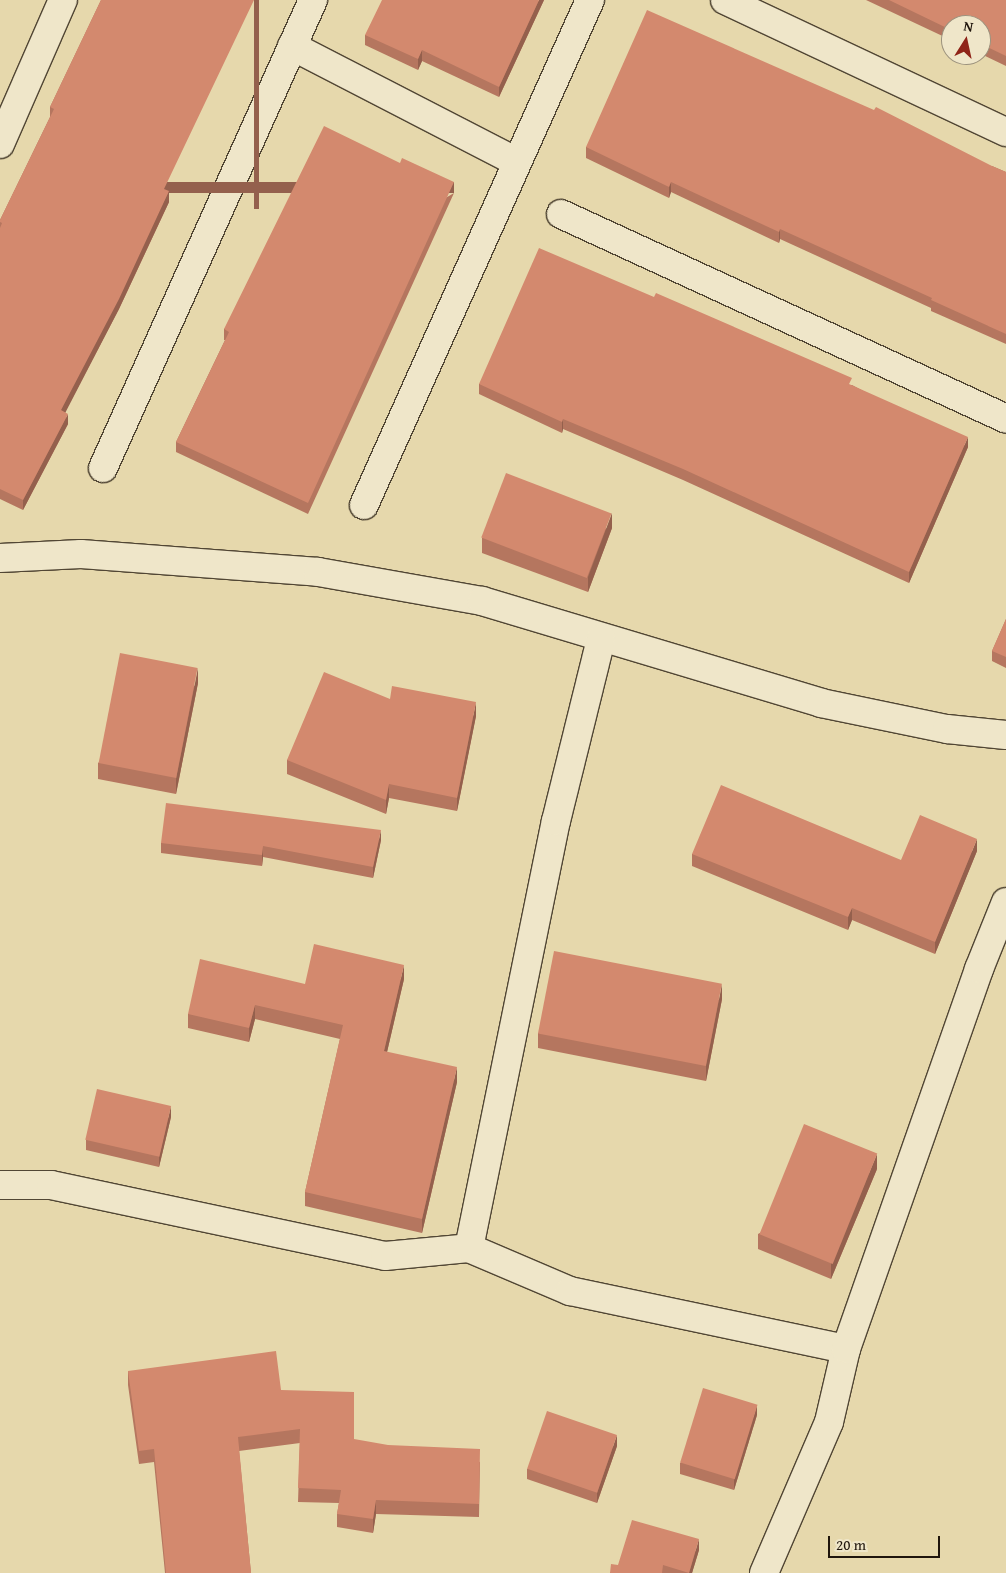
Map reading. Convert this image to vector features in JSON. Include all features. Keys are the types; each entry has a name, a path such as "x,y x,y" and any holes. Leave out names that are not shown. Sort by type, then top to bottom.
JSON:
{"street":[{"path":"0,144 63,0"},
{"path":"103,468 313,0"},
{"path":"364,505 515,161 590,0"},
{"path":"725,0 1006,132"},
{"path":"292,46 515,161"},
{"path":"561,214 1006,419"},
{"path":"0,558 81,554 318,572 482,600 601,639 821,703 947,729 1006,735"},
{"path":"470,1248 556,821 601,639"},
{"path":"764,1573 829,1422 846,1349 979,968 1006,902"},
{"path":"0,1185 51,1185 385,1256 421,1255 470,1248 570,1291 846,1349"}],"building":[{"path":"101,0 254,0 164,189 169,191 119,299 61,410 68,414 23,500 0,489 0,228 2,223 0,220 54,109 50,107"},
{"path":"382,0 539,0 499,87 422,50 418,59 365,35"},
{"path":"889,0 1006,0 1006,56 991,49 991,15 941,15 941,25"},
{"path":"647,10 874,110 876,107 1006,172 1006,334 780,229 779,232 671,182 669,187 586,147"},
{"path":"324,126 400,163 402,158 454,182 308,503 176,442 229,332 224,329"},
{"path":"539,248 654,297 656,293 852,378 849,384 968,437 909,572 683,469 563,419 562,422 479,384"},
{"path":"506,473 611,513 587,578 481,537"},
{"path":"1006,619 1006,657 992,651"},
{"path":"120,653 198,668 176,778 99,763"},
{"path":"324,672 390,699 392,686 476,702 457,798 389,784 386,800 287,760"},
{"path":"721,785 901,860 920,815 977,839 935,942 852,908 848,917 692,854"},
{"path":"166,803 381,830 373,867 263,846 262,855 161,843"},
{"path":"314,944 404,965 384,1051 457,1067 422,1219 305,1192 343,1025 255,1005 249,1028 188,1014 200,959 305,984"},
{"path":"554,951 722,984 706,1066 538,1033"},
{"path":"97,1089 171,1106 159,1157 85,1140"},
{"path":"804,1124 877,1154 833,1264 759,1234"},
{"path":"276,1351 281,1390 354,1392 354,1439 388,1445 480,1449 479,1504 376,1500 373,1519 337,1514 341,1490 298,1488 300,1429 238,1437 251,1573 166,1573 154,1449 139,1451 128,1371"},
{"path":"703,1388 758,1405 735,1479 680,1463"},
{"path":"547,1411 617,1435 597,1493 527,1469"},
{"path":"632,1520 699,1539 689,1573 663,1565 662,1573 610,1573 611,1564 618,1565"}]}
